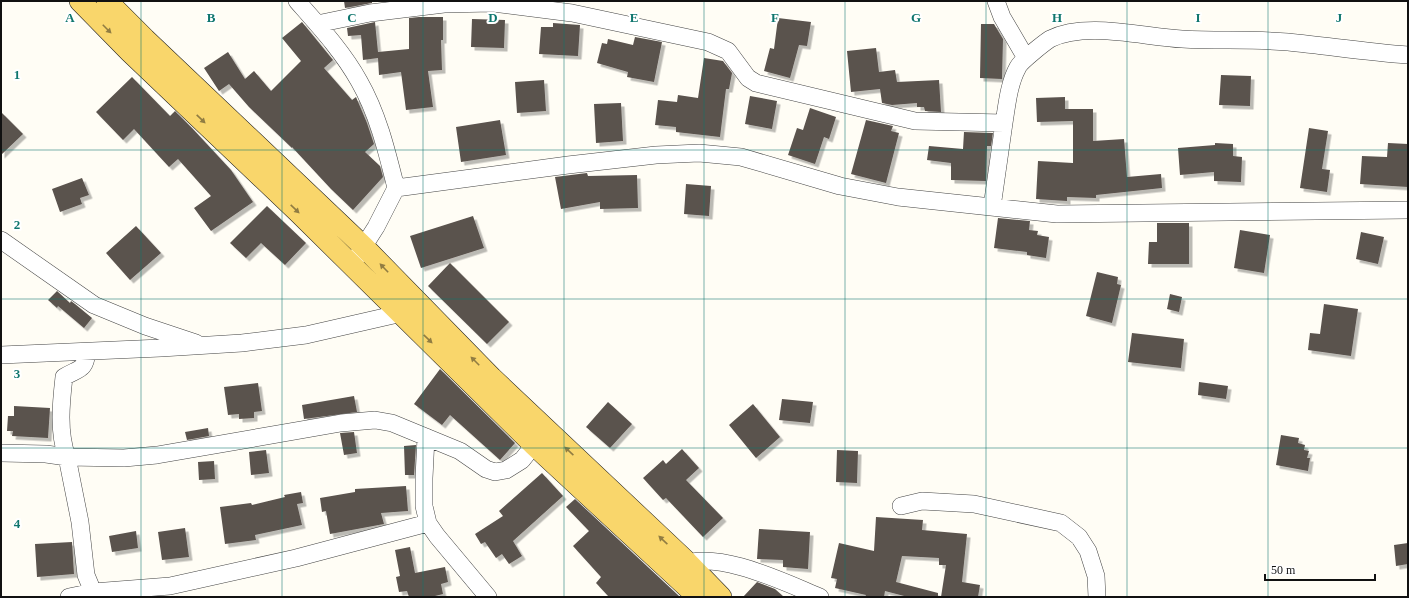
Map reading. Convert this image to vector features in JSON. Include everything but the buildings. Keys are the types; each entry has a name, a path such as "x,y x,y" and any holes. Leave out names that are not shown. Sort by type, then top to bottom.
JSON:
{"main road":[{"path":"80,1 138,45 250,152 364,247 492,378 542,439"},
{"path":"107,1 138,45"},
{"path":"250,152 298,212 351,266 402,314 542,439 678,566 721,597"},
{"path":"678,566 698,597"}],"street":[{"path":"297,1 331,40 359,81 376,115 396,188 376,227 351,266"},
{"path":"996,1 1002,16 1026,58"},
{"path":"317,24 370,13 444,4 493,3 572,13 708,42 728,51 748,78 756,83 915,121 1004,122"},
{"path":"992,207 1010,89 1018,66 1050,40 1070,33 1094,30 1181,39 1288,42 1378,53 1408,55"},
{"path":"396,188 568,165 656,155 698,153 741,157 840,186 891,196 1058,214 1408,210"},
{"path":"1,240 94,305 145,326 204,346"},
{"path":"1,355 87,352 242,343 306,335 423,308"},
{"path":"87,352 86,363 80,369 64,377 62,395 62,435 80,522 86,574 93,592"},
{"path":"1,453 46,454 67,457 124,458 157,455 341,423 375,420 392,423 460,451 486,469 495,472 506,470 522,460 542,439"},
{"path":"426,437 424,506 428,523 488,597"},
{"path":"901,506 922,501 974,504 1061,523 1079,537 1088,552 1096,576 1097,597"},
{"path":"69,597 93,592 170,586 296,558 428,523"},
{"path":"678,566 712,561 750,569 820,597"}]}
